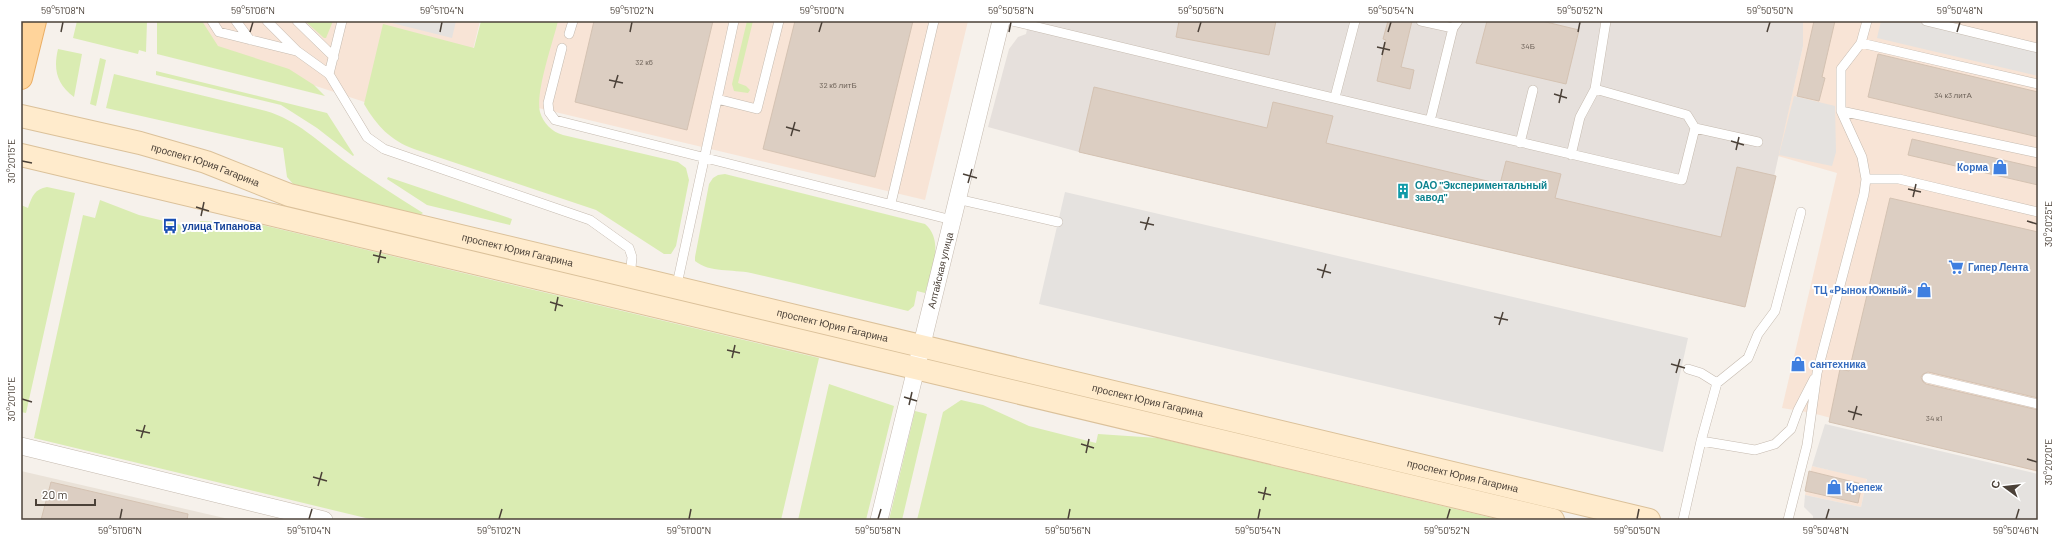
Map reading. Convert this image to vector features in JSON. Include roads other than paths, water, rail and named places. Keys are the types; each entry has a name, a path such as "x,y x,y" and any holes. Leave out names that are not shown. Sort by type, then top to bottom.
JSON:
{"main road":[{"path":"21,78 35,21"},
{"name":"проспект Юрия Гагарина","path":"21,116 140,144 206,162 289,195 627,288"},
{"name":"проспект Юрия Гагарина","path":"21,155 674,299 920,346 1648,520"},
{"name":"проспект Юрия Гагарина","path":"674,299 915,369 1553,520"}],"street":[{"name":"Алтайская улица","path":"879,520 920,346 1001,21"},
{"path":"21,446 324,520"}],"lane":[{"path":"212,21 219,32 297,51"},
{"path":"236,21 250,40"},
{"path":"267,21 297,51 329,74 367,137 384,149 590,220 629,248 632,257 627,288"},
{"path":"297,21 334,57"},
{"path":"329,74 342,21"},
{"path":"569,34 572,21"},
{"path":"674,299 734,21"},
{"path":"717,99 757,109 779,21"},
{"path":"891,203 934,21"},
{"path":"1012,21 1334,97 1520,143 1682,180 1695,128 1687,115 1595,89"},
{"path":"1334,97 1355,21"},
{"path":"1421,21 1456,25 1430,121"},
{"path":"1571,155 1580,117 1595,89 1606,21"},
{"path":"1788,520 1807,445 1817,373 1864,194 1866,179 1859,150 1841,111 1841,69 1862,43 1867,21"},
{"path":"1926,21 2038,48"},
{"path":"1862,43 2038,84"},
{"path":"562,48 548,103 549,112 555,120 891,203 952,220"},
{"path":"1520,143 1533,90"},
{"path":"1841,111 2038,153"},
{"path":"1695,128 1758,142"},
{"path":"1866,179 1899,179 2038,212"},
{"path":"957,199 1058,222"},
{"path":"1683,520 1701,442 1717,383 1748,358 1758,334 1774,311 1801,212"},
{"path":"1688,369 1700,373 1717,383"},
{"path":"1701,442 1755,450 1775,444 1791,429 1798,410 1817,373"},
{"path":"1927,378 2038,404"}],"place":[{"name":"Корма","path":"2000,167"},
{"name":"ОАО \"Экспериментальный завод\"","path":"1403,191"},
{"name":"улица Типанова","path":"170,226"},
{"name":"Гипер Лента","path":"1956,267"},
{"name":"ТЦ «Рынок Южный»","path":"1924,290"},
{"name":"сантехника","path":"1798,364"},
{"name":"Крепеж","path":"1834,487"}]}
